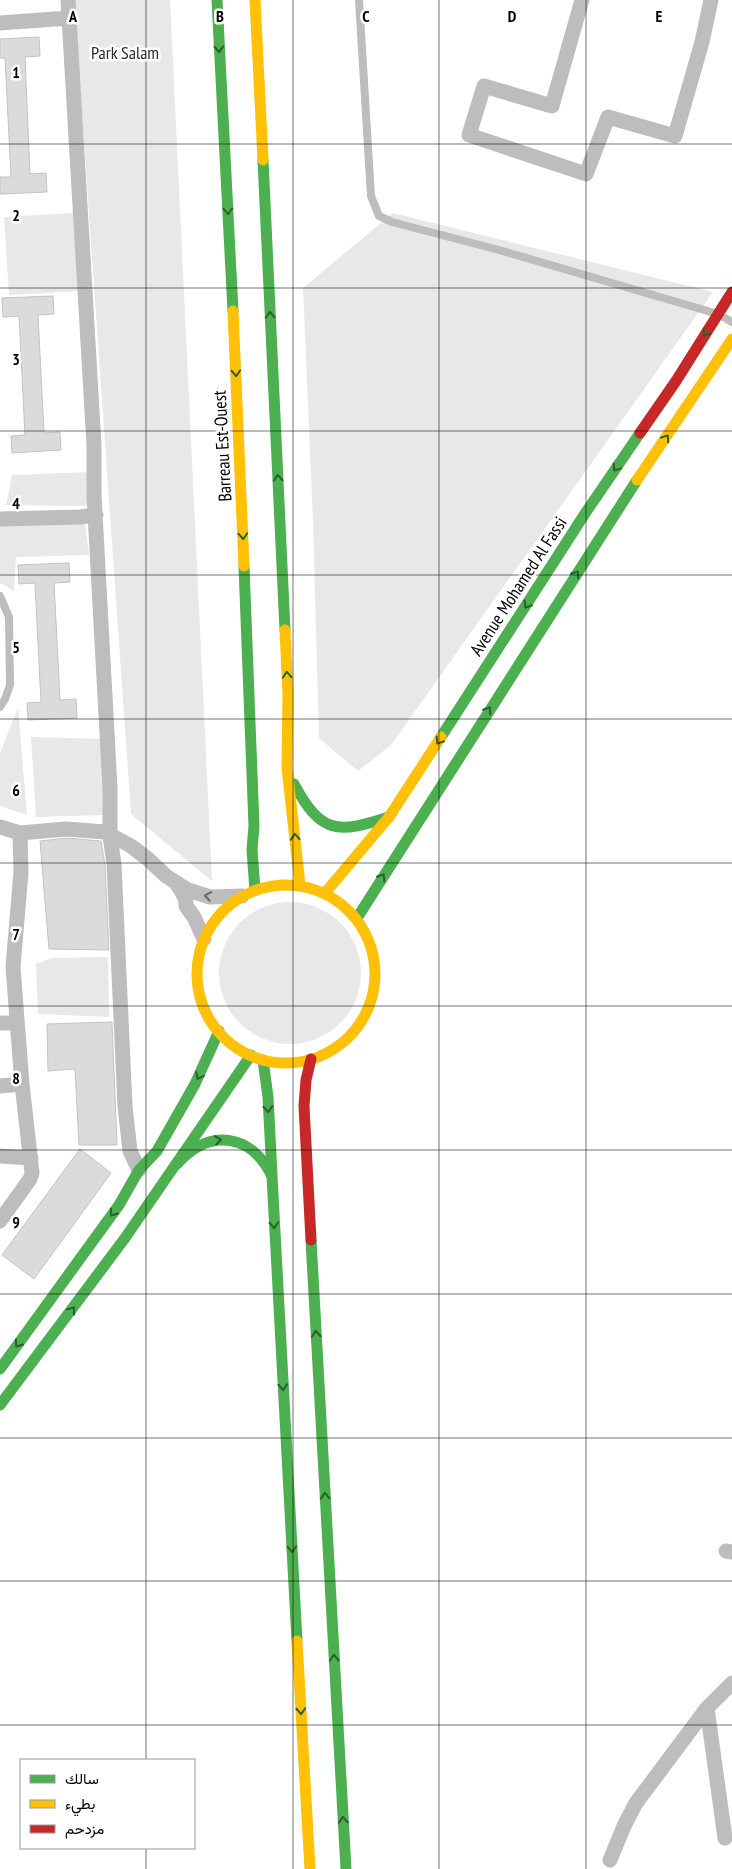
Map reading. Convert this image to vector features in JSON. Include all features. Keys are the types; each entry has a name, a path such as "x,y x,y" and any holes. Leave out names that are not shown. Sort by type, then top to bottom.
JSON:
{"main road":[{"name":"Barreau Est-Ouest","path":"217,0 245,568 254,826 248,893"},
{"path":"255,0 287,668 287,768 300,886"},
{"name":"Avenue Mohamed Al Fassi","path":"325,893 389,817 586,512 676,380 732,292"},
{"path":"357,918 616,512 732,339"},
{"path":"287,768 308,809 326,825 340,829 351,829 389,817"},
{"path":"269,886 300,886 325,893 343,905 357,918 368,941 374,963 375,979 368,1009 350,1035 339,1045 325,1054 311,1059 295,1062 263,1060 239,1049 218,1031 210,1020 200,994 198,966 204,939 220,915 248,893 269,886"},
{"path":"0,1369 119,1205 139,1170 157,1151 182,1110 206,1061 218,1031"},
{"path":"0,1405 104,1267 251,1055"},
{"path":"311,1059 306,1080 304,1106 346,1869"},
{"path":"263,1060 268,1097 310,1869"},
{"path":"177,1164 200,1145 217,1140 233,1139 241,1141 256,1152 272,1176"}],"street":[{"path":"68,0 94,446 94,495 110,788 110,836 114,864 125,1106 130,1151 139,1170"},
{"path":"582,0 552,106 484,86 469,135 586,174 608,117 675,136 702,42 711,0"},
{"path":"0,23 69,18"},
{"path":"0,519 96,515"},
{"path":"0,827 20,833 66,829 105,832 131,846 176,883 188,890 210,897 248,893"},
{"path":"0,1221 30,1179 32,1173 17,1023 7,968 20,872 20,833"},
{"path":"176,883 184,894 186,906 194,917 204,939"},
{"path":"0,1023 17,1023"},
{"path":"0,1086 22,1084"},
{"path":"0,1156 31,1158"},
{"path":"610,1860 636,1803 707,1708 732,1683"},
{"path":"707,1708 725,1838"}],"lane":[{"path":"359,0 370,196 379,216 392,222 499,250 718,314 732,322"},
{"path":"0,596 9,617 10,628 10,685 5,700 0,707"}],"green space":[{"name":"Park Salam","path":"74,0 170,0 212,881 131,814"},
{"path":"75,213 80,291 9,295 4,217"},
{"path":"393,213 713,292 391,745 358,771 319,738 313,522 303,288"},
{"path":"92,472 95,506 6,505 12,475"},
{"path":"85,523 89,555 16,557 14,591 0,583 0,526"},
{"path":"18,708 27,815 0,806 0,753"},
{"path":"31,737 104,739 104,815 36,817"},
{"path":"290,902 304,903 317,907 341,922 356,946 360,959 360,987 356,1000 341,1024 317,1039 304,1043 290,1044 276,1043 263,1039 239,1024 224,1000 220,987 219,973 220,959 224,946 239,922 263,907 276,903"},
{"path":"108,957 109,1017 38,1014 36,964 53,958"}],"building":[{"path":"39,37 40,56 25,57 30,174 46,173 47,192 0,194 0,177 11,177 5,58 0,58 0,39"},
{"path":"53,296 54,314 38,315 44,433 60,432 61,450 12,453 11,436 25,435 19,316 3,317 2,298"},
{"path":"69,563 70,582 54,583 60,700 76,699 77,718 28,720 27,703 41,702 35,583 19,584 18,565"},
{"path":"66,838 101,841 105,865 109,950 49,949 40,841"},
{"path":"112,1022 117,1145 79,1145 75,1069 48,1071 47,1024"},
{"path":"80,1149 111,1173 34,1279 2,1255"}],"traffic: fast":[{"path":"217,0 233,311"},
{"path":"263,160 285,630"},
{"path":"441,737 586,512 640,433"},
{"path":"357,918 637,480"},
{"path":"244,566 254,826 252,850 255,890"},
{"path":"294,784 313,813 322,821 332,826 356,826 389,817"},
{"path":"0,1369 119,1205 139,1170 157,1151 195,1084 219,1031"},
{"path":"0,1405 125,1238 251,1055"},
{"path":"263,1060 268,1097 272,1174"},
{"path":"177,1164 189,1152 202,1145 229,1140 253,1151 272,1176 297,1641"},
{"path":"311,1240 346,1869"}],"traffic: slow":[{"path":"255,0 263,160"},
{"path":"233,311 244,566"},
{"path":"637,480 732,339"},
{"path":"285,630 288,695 287,768 300,885"},
{"path":"325,893 389,817 441,737"},
{"path":"286,885 320,892 335,900 349,911 360,925 368,940 375,974 368,1008 360,1023 349,1037 335,1048 320,1056 286,1063 252,1056 237,1048 223,1037 212,1023 204,1008 197,974 204,940 212,925 223,911 237,900 252,892 286,885"},
{"path":"297,1641 310,1869"}],"traffic: jam":[{"path":"640,433 676,381 732,292"},
{"path":"311,1059 306,1080 304,1106 311,1240"}]}
